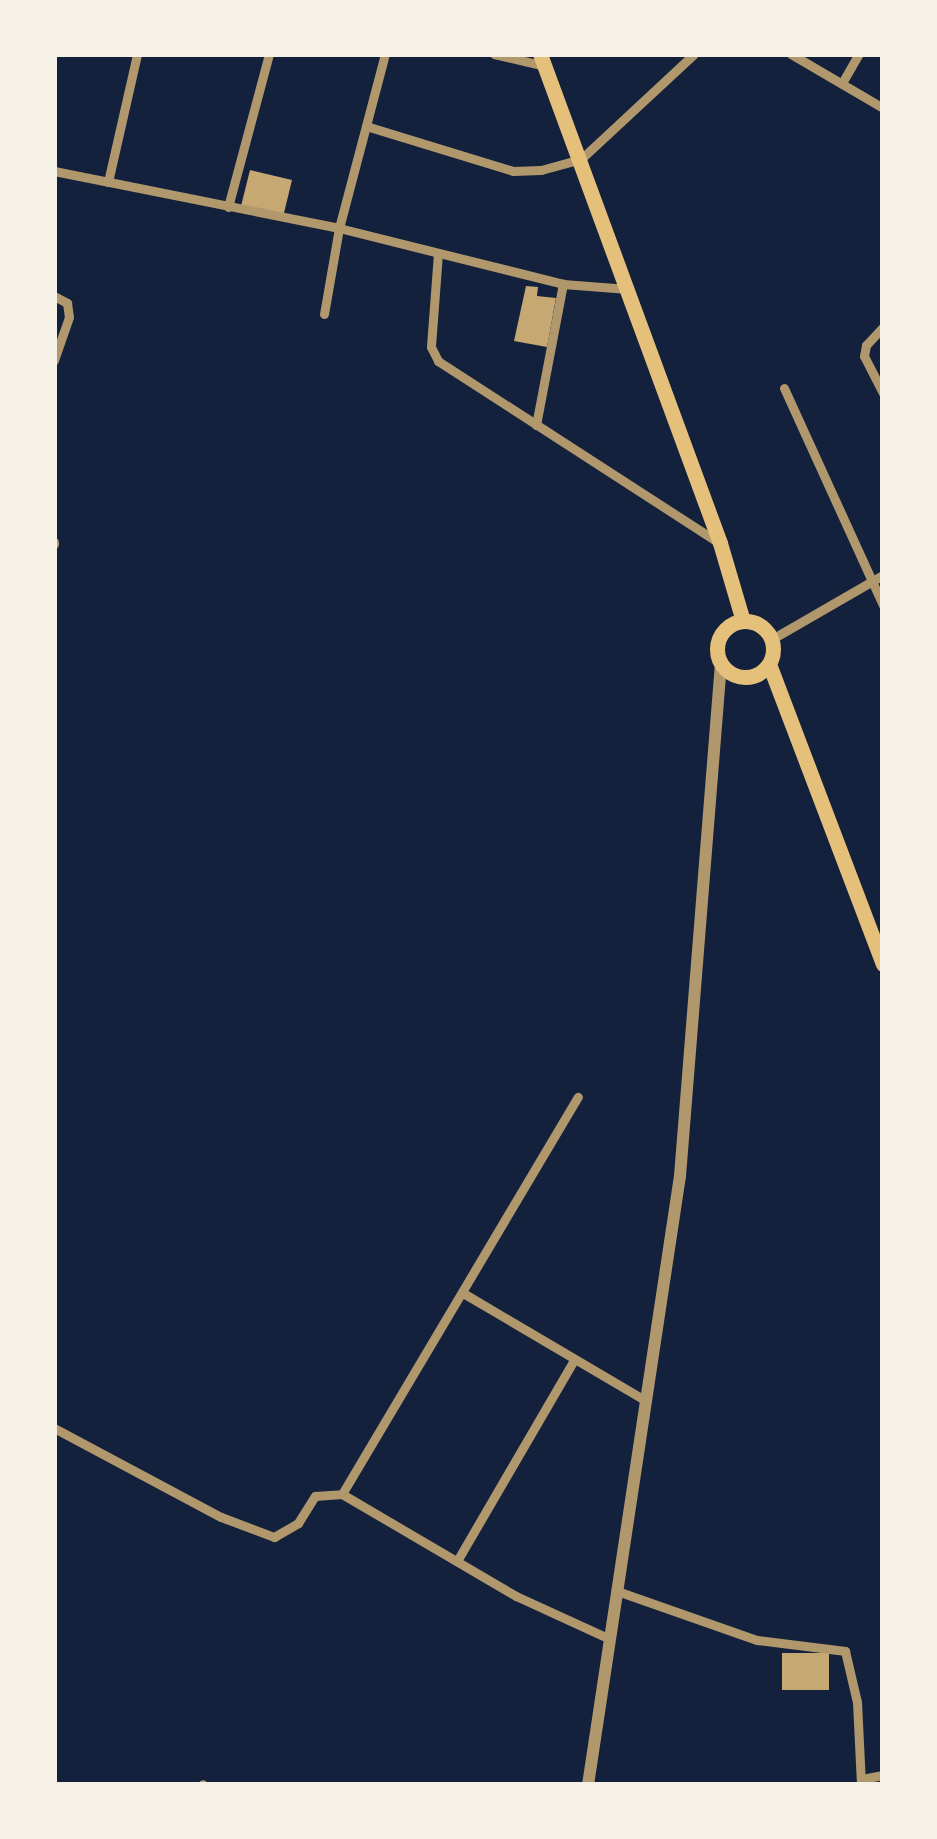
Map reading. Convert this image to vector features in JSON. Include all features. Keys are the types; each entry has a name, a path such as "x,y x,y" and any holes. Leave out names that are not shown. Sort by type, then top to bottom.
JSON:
{"main road":[{"path":"543,60 743,621"},
{"path":"769,664 745,677 722,663 721,636 743,621 760,625 772,639 769,664 883,964"}],"street":[{"path":"108,182 137,54"},
{"path":"228,207 269,54"},
{"path":"324,314 339,228 386,54"},
{"path":"494,54 543,60"},
{"path":"365,126 513,172 581,159 694,54"},
{"path":"791,54 883,108"},
{"path":"842,83 859,54"},
{"path":"54,171 339,228 563,284 628,289"},
{"path":"438,253 433,354 719,543"},
{"path":"536,425 563,284"},
{"path":"54,296 69,309 54,360"},
{"path":"883,327 869,339 864,356 883,393"},
{"path":"784,388 879,577 883,605"},
{"path":"772,639 879,577"},
{"path":"587,1785 680,1176 722,663"},
{"path":"342,1494 578,1097"},
{"path":"463,1293 646,1402"},
{"path":"457,1562 573,1362"},
{"path":"54,1428 221,1517 274,1537 298,1523 316,1496 342,1494 457,1562 610,1639"},
{"path":"617,1591 758,1640 845,1651 857,1702 861,1782 883,1775"}],"building":[{"path":"250,170 292,180 283,217 241,206"},
{"path":"526,286 538,287 537,296 556,298 547,347 514,341"},
{"path":"782,1653 829,1653 829,1690 782,1690"}]}
